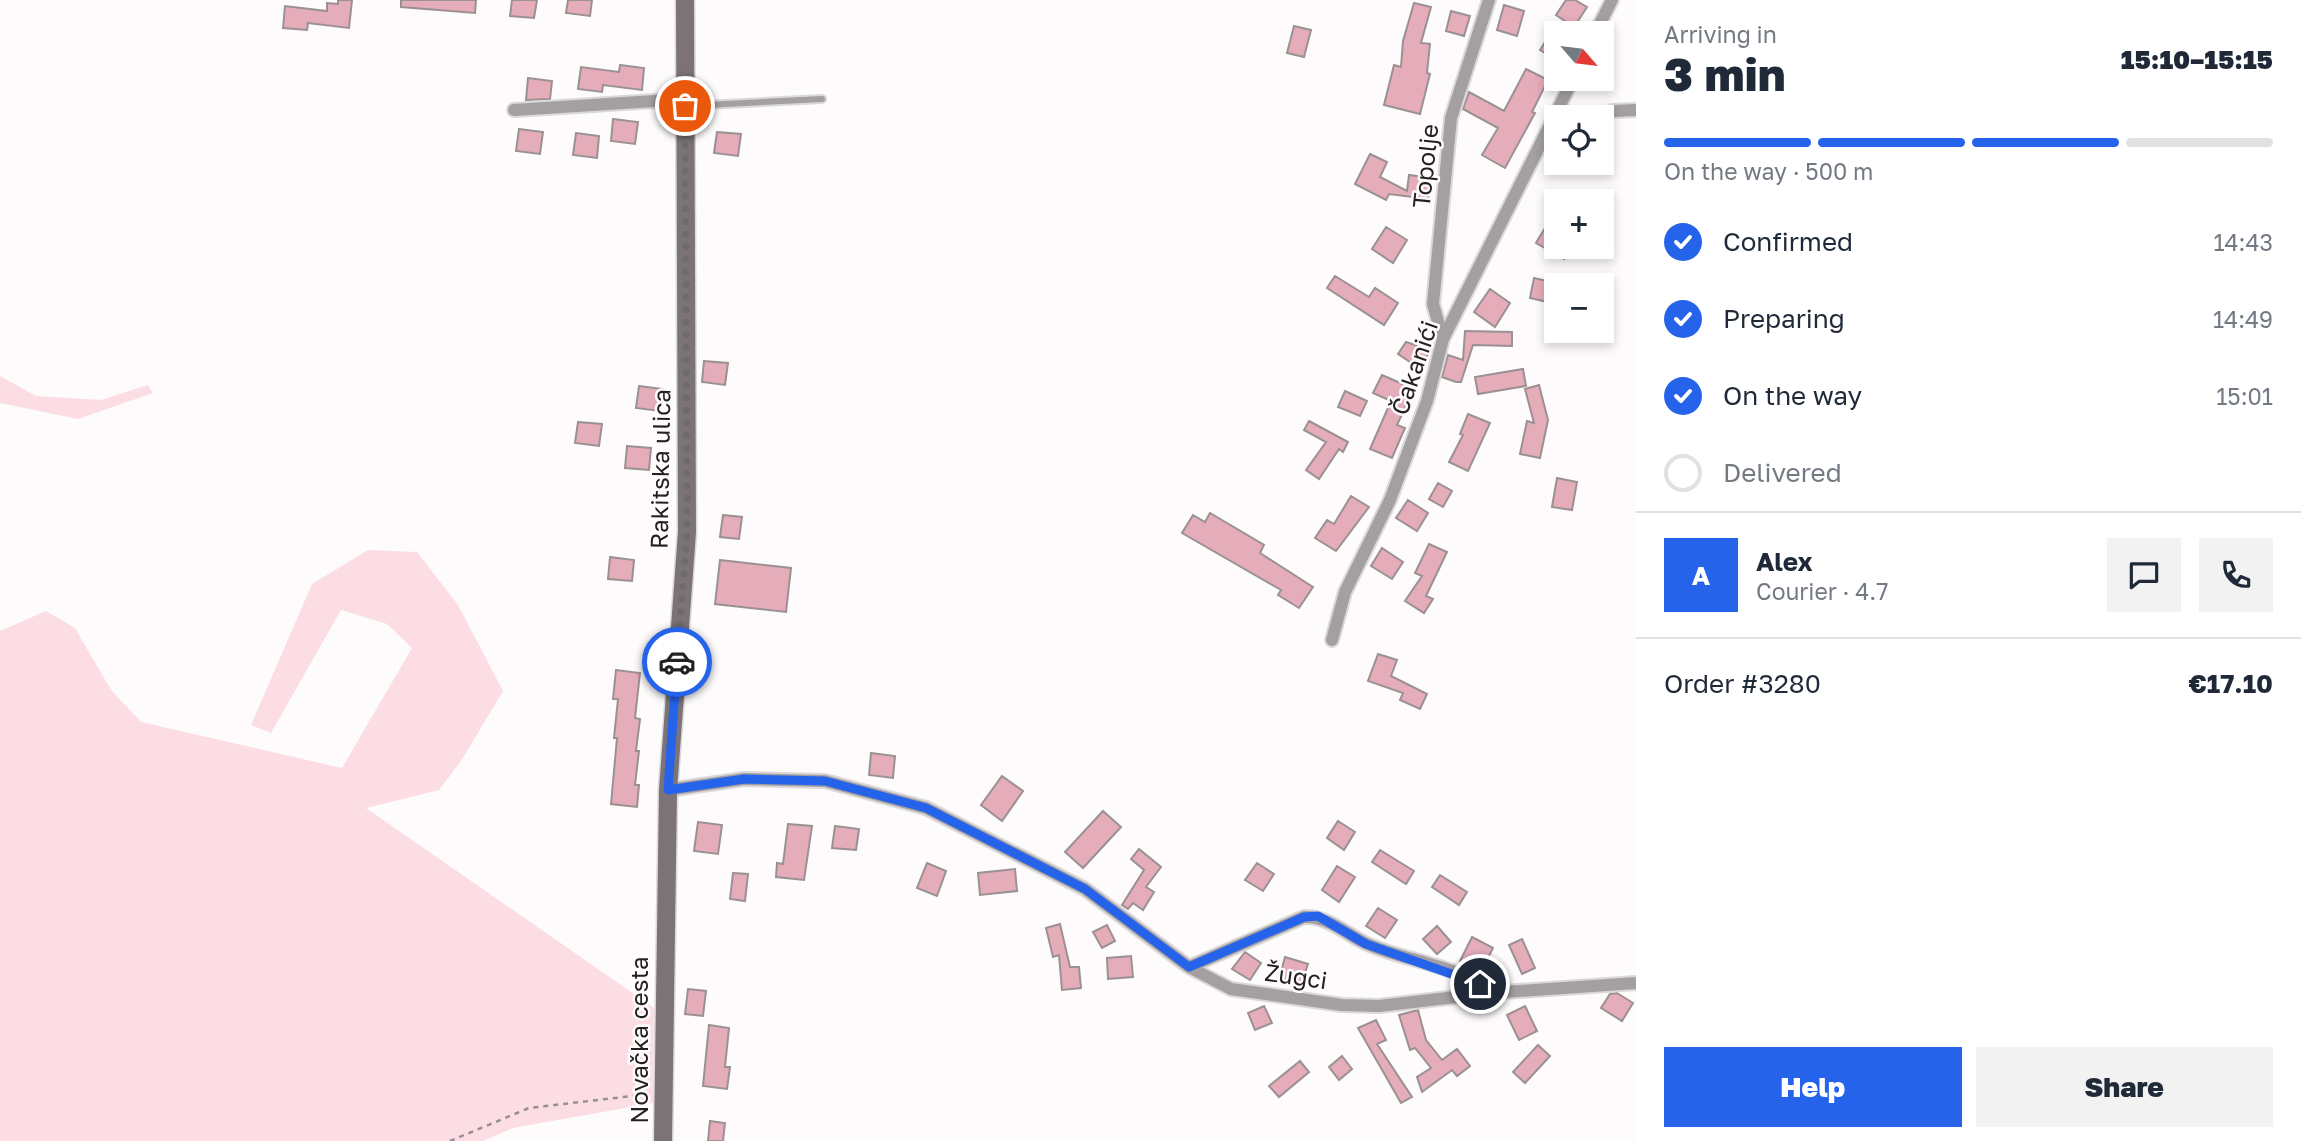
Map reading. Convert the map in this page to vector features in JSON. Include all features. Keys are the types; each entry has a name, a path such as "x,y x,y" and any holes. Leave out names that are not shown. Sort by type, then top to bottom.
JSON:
{"street":[{"name":"Rakitska ulica","path":"665,939 668,790 687,532 685,0"},
{"name":"Topolje","path":"1443,340 1433,304 1451,118 1489,0"},
{"path":"1601,21 1612,0"},
{"name":"Čakanići","path":"1332,639 1345,592 1390,499 1427,401 1443,340 1567,91"},
{"path":"514,110 685,103"},
{"path":"1614,111 1636,110"},
{"path":"1538,148 1544,147"},
{"name":"Žugci","path":"668,790 744,779 825,781 926,808 1085,889 1189,967 1231,989 1342,1005 1379,1006 1490,993 1636,983"},
{"path":"1189,967 1304,917 1318,916 1366,944 1470,979 1490,993"},
{"name":"Novačka cesta","path":"663,1141 665,939"}],"lane":[{"path":"685,103 822,99"}],"path":[{"path":"450,1141 529,1108 664,1093"}],"shaded area":[{"path":"0,376 36,396 101,400 148,385 153,393 78,419 0,403"},
{"path":"368,550 417,552 458,605 503,691 461,761 439,790 366,808 654,1008 653,1103 513,1128 483,1141 0,1141 0,631 46,611 75,628 111,690 141,722 342,768 412,648 387,624 341,610 271,733 251,725 312,584"}],"building":[{"path":"338,0 352,0 349,28 308,23 307,30 283,28 285,6 327,11 327,3 338,4"},
{"path":"401,0 476,0 475,13 401,7"},
{"path":"512,0 537,0 534,18 510,16"},
{"path":"568,0 592,0 590,16 566,13"},
{"path":"1566,0 1575,0 1587,7 1578,21 1565,21 1556,15"},
{"path":"1414,3 1431,7 1421,43 1430,44 1427,73 1430,74 1420,114 1384,105 1394,65 1401,67 1403,41"},
{"path":"1504,5 1524,11 1517,36 1497,30"},
{"path":"1451,11 1470,16 1464,36 1446,31"},
{"path":"1294,26 1311,30 1304,57 1287,53"},
{"path":"620,65 644,68 642,90 603,85 602,92 578,89 581,67 619,72"},
{"path":"1526,69 1544,78 1544,88 1532,112 1535,113 1505,168 1482,155 1498,128 1463,109 1469,92 1504,111"},
{"path":"528,78 552,81 550,99 526,100"},
{"path":"613,119 638,122 635,144 611,141"},
{"path":"519,129 543,132 540,154 516,151"},
{"path":"717,132 741,134 738,156 714,153"},
{"path":"576,133 599,136 597,158 573,155"},
{"path":"1370,154 1387,162 1380,177 1407,191 1409,175 1431,178 1428,199 1389,194 1386,200 1355,184"},
{"path":"1386,227 1407,240 1393,263 1372,249"},
{"path":"1544,230 1544,248 1536,243"},
{"path":"1335,276 1369,297 1375,288 1398,303 1384,325 1327,288"},
{"path":"1534,278 1544,280 1544,301 1530,298"},
{"path":"1490,289 1510,303 1495,327 1474,312"},
{"path":"1465,331 1512,332 1512,346 1473,345 1461,382 1456,382 1442,377 1448,355 1463,360"},
{"path":"1406,342 1431,350 1419,368 1398,354"},
{"path":"704,361 728,363 725,385 702,382"},
{"path":"1523,369 1526,386 1478,394 1475,377"},
{"path":"1382,375 1414,389 1397,425 1405,428 1392,458 1370,449 1391,401 1373,393"},
{"path":"1539,385 1548,420 1540,458 1520,454 1527,421 1534,423 1525,389"},
{"path":"639,386 663,389 660,411 636,408"},
{"path":"1345,391 1367,401 1360,416 1338,407"},
{"path":"1468,414 1490,423 1468,471 1449,462 1463,435 1460,434"},
{"path":"1309,421 1348,442 1343,452 1339,449 1319,479 1306,470 1326,442 1304,430"},
{"path":"578,422 602,424 599,446 575,443"},
{"path":"627,446 651,448 649,470 625,468"},
{"path":"1557,478 1577,482 1572,510 1552,507"},
{"path":"1438,483 1452,491 1443,507 1429,499"},
{"path":"1351,496 1369,507 1336,551 1315,538 1327,520 1334,524"},
{"path":"1408,500 1428,513 1417,531 1396,518"},
{"path":"1210,513 1264,545 1260,553 1313,587 1299,608 1278,595 1281,590 1182,533 1193,515 1205,522"},
{"path":"723,515 742,517 739,539 720,537"},
{"path":"1429,544 1447,552 1426,596 1433,599 1424,613 1405,601 1422,576 1415,573"},
{"path":"1382,548 1403,562 1392,579 1371,566"},
{"path":"610,557 634,560 632,581 608,579"},
{"path":"720,560 791,568 786,612 715,604"},
{"path":"1378,654 1397,660 1391,676 1427,694 1420,709 1400,700 1403,693 1368,681"},
{"path":"616,670 640,673 635,718 640,719 636,751 639,751 635,785 639,785 637,807 611,804 617,738 614,738 618,699 613,699"},
{"path":"871,753 895,756 893,778 869,775"},
{"path":"1002,776 1023,791 1002,821 981,805"},
{"path":"1103,811 1121,827 1083,868 1065,852"},
{"path":"1338,821 1355,832 1344,850 1327,838"},
{"path":"698,822 722,825 718,854 694,851"},
{"path":"788,824 812,826 804,880 776,877 777,863 783,864"},
{"path":"835,826 859,829 856,850 832,848"},
{"path":"1139,849 1161,867 1146,887 1154,892 1143,910 1133,903 1128,909 1122,905 1144,870 1131,859"},
{"path":"1380,850 1414,871 1406,884 1372,862"},
{"path":"927,863 946,871 937,896 917,888"},
{"path":"1257,863 1274,874 1263,891 1245,880"},
{"path":"1337,866 1355,877 1339,902 1322,890"},
{"path":"1015,869 1017,891 980,895 978,873"},
{"path":"733,873 748,874 745,901 730,899"},
{"path":"1440,875 1467,892 1459,905 1432,887"},
{"path":"1378,908 1397,920 1385,938 1366,926"},
{"path":"1060,924 1070,967 1079,967 1081,988 1062,990 1059,955 1053,957 1046,928"},
{"path":"1107,925 1115,941 1102,948 1093,932"},
{"path":"1437,926 1451,942 1437,954 1423,939"},
{"path":"1472,937 1493,948 1481,972 1460,961"},
{"path":"1522,939 1535,968 1522,974 1509,945"},
{"path":"1245,952 1261,963 1250,980 1232,969"},
{"path":"1131,956 1133,977 1108,979 1107,958"},
{"path":"1285,957 1308,964 1301,985 1279,978"},
{"path":"688,989 706,991 703,1016 685,1014"},
{"path":"1617,993 1633,1003 1622,1021 1601,1008 1610,994"},
{"path":"1264,1006 1272,1023 1255,1030 1248,1013"},
{"path":"1525,1006 1537,1031 1519,1040 1507,1015"},
{"path":"1418,1010 1426,1040 1442,1060 1457,1049 1470,1066 1457,1076 1452,1070 1422,1092 1417,1077 1431,1068 1415,1048 1410,1050 1399,1015"},
{"path":"1376,1020 1386,1040 1377,1044 1412,1097 1401,1103 1358,1028"},
{"path":"709,1025 729,1028 725,1067 730,1067 727,1089 703,1086"},
{"path":"1538,1045 1550,1056 1525,1083 1513,1072"},
{"path":"1342,1056 1352,1069 1339,1080 1329,1067"},
{"path":"1300,1061 1309,1072 1279,1097 1269,1086"},
{"path":"710,1121 725,1123 723,1141 708,1141"}],"way so far":[{"path":"677,662 687,532 685,106"}],"route":[{"path":"677,662 668,790 744,779 825,781 926,808 1085,889 1189,967 1304,917 1318,916 1366,944 1480,984"}]}
